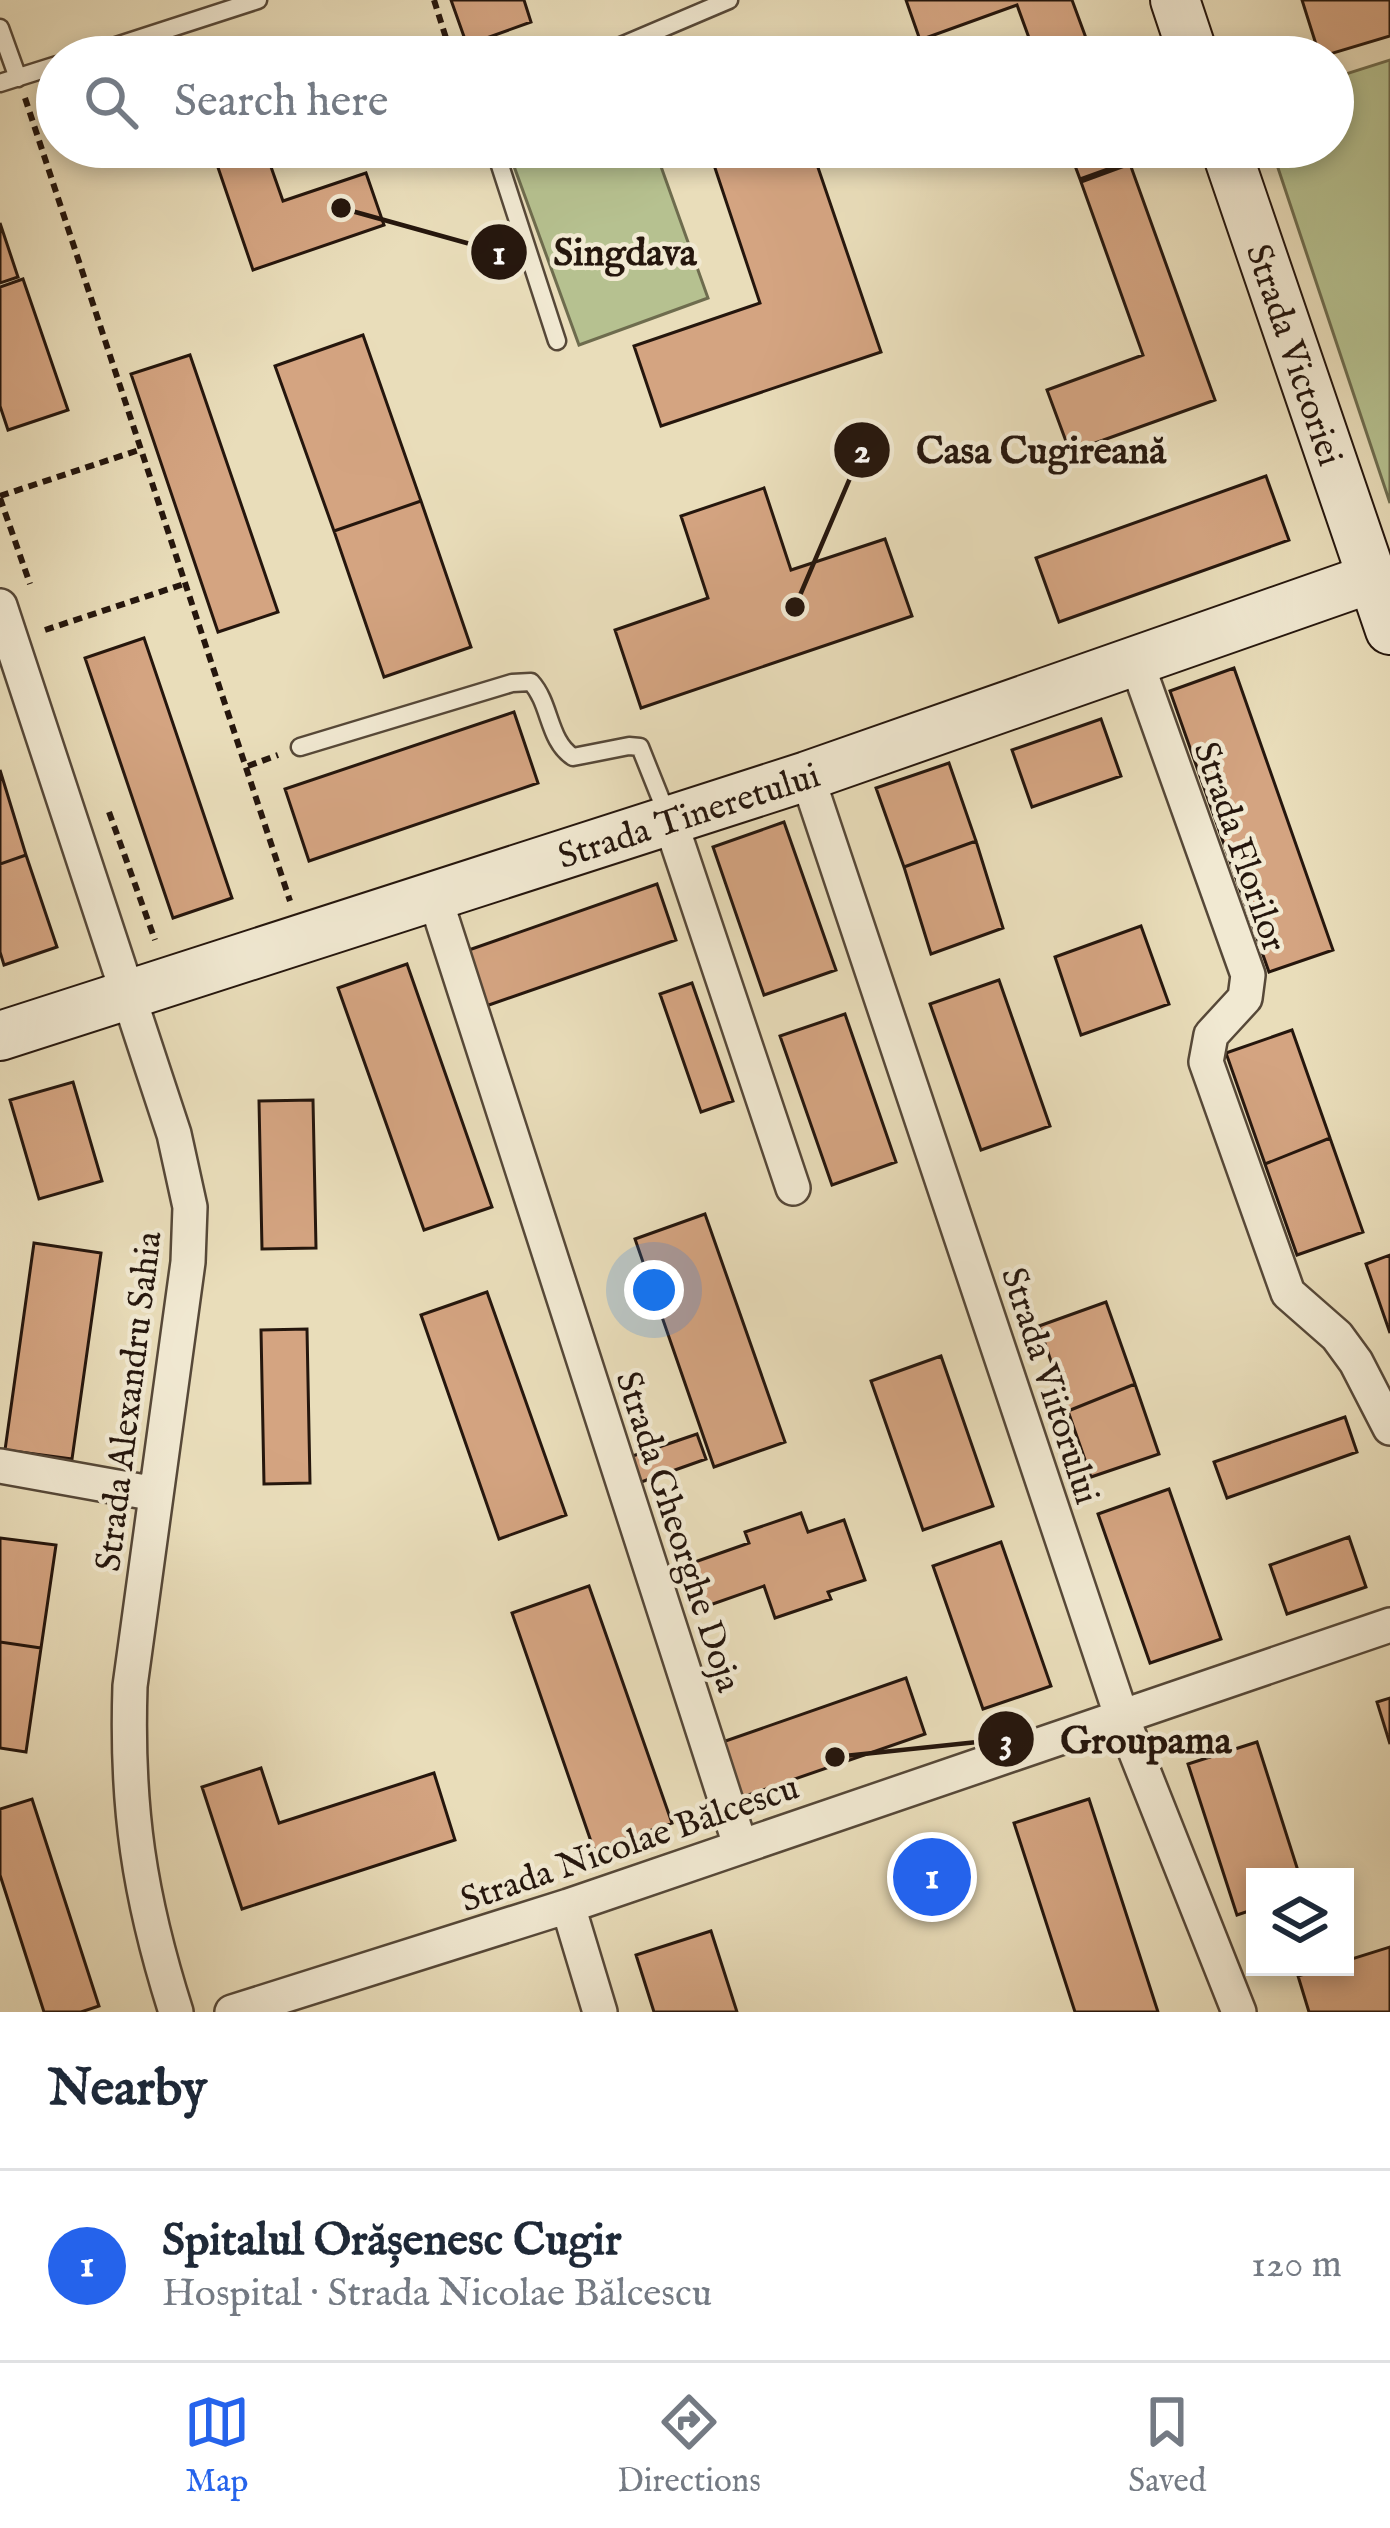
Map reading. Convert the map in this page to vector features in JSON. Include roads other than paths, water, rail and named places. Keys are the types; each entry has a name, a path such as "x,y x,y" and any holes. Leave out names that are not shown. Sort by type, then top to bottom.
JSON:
{"street":[{"path":"1175,0 1187,36"},
{"name":"Strada Victoriei","path":"1232,168 1390,630"},
{"name":"Strada Tineretului","path":"0,1036 807,776 1372,578"},
{"name":"Strada Alexandru Sahia","path":"0,607 174,1134 190,1207 188,1262 130,1685 129,1800 146,1908 176,2012"},
{"name":"Strada Florilor","path":"1136,661 1248,975 1246,998 1211,1034 1206,1062 1288,1293 1337,1336 1390,1428"},
{"name":"Strada Viitorului","path":"807,776 1121,1715 1239,2012"},
{"path":"670,821 793,1188"},
{"name":"Strada Gheorghe Doja","path":"435,898 740,1846"},
{"path":"0,1466 156,1494"},
{"name":"Strada Nicolae Bălcescu","path":"232,2012 568,1906 1390,1625"},
{"path":"568,1906 600,2012"}],"lane":[{"path":"147,36 258,0"},
{"path":"645,36 729,0"},
{"path":"0,28 9,81"},
{"path":"501,168 557,341"},
{"path":"300,747 512,682 531,682 541,692 561,749 573,757 640,747 670,821"}],"place":[{"name":"Singdava","path":"341,208"},
{"name":"Casa Cugireană","path":"795,607"},
{"name":"Groupama","path":"835,1757"},
{"name":"Spitalul Orășenesc Cugir","path":"932,1877"}]}
